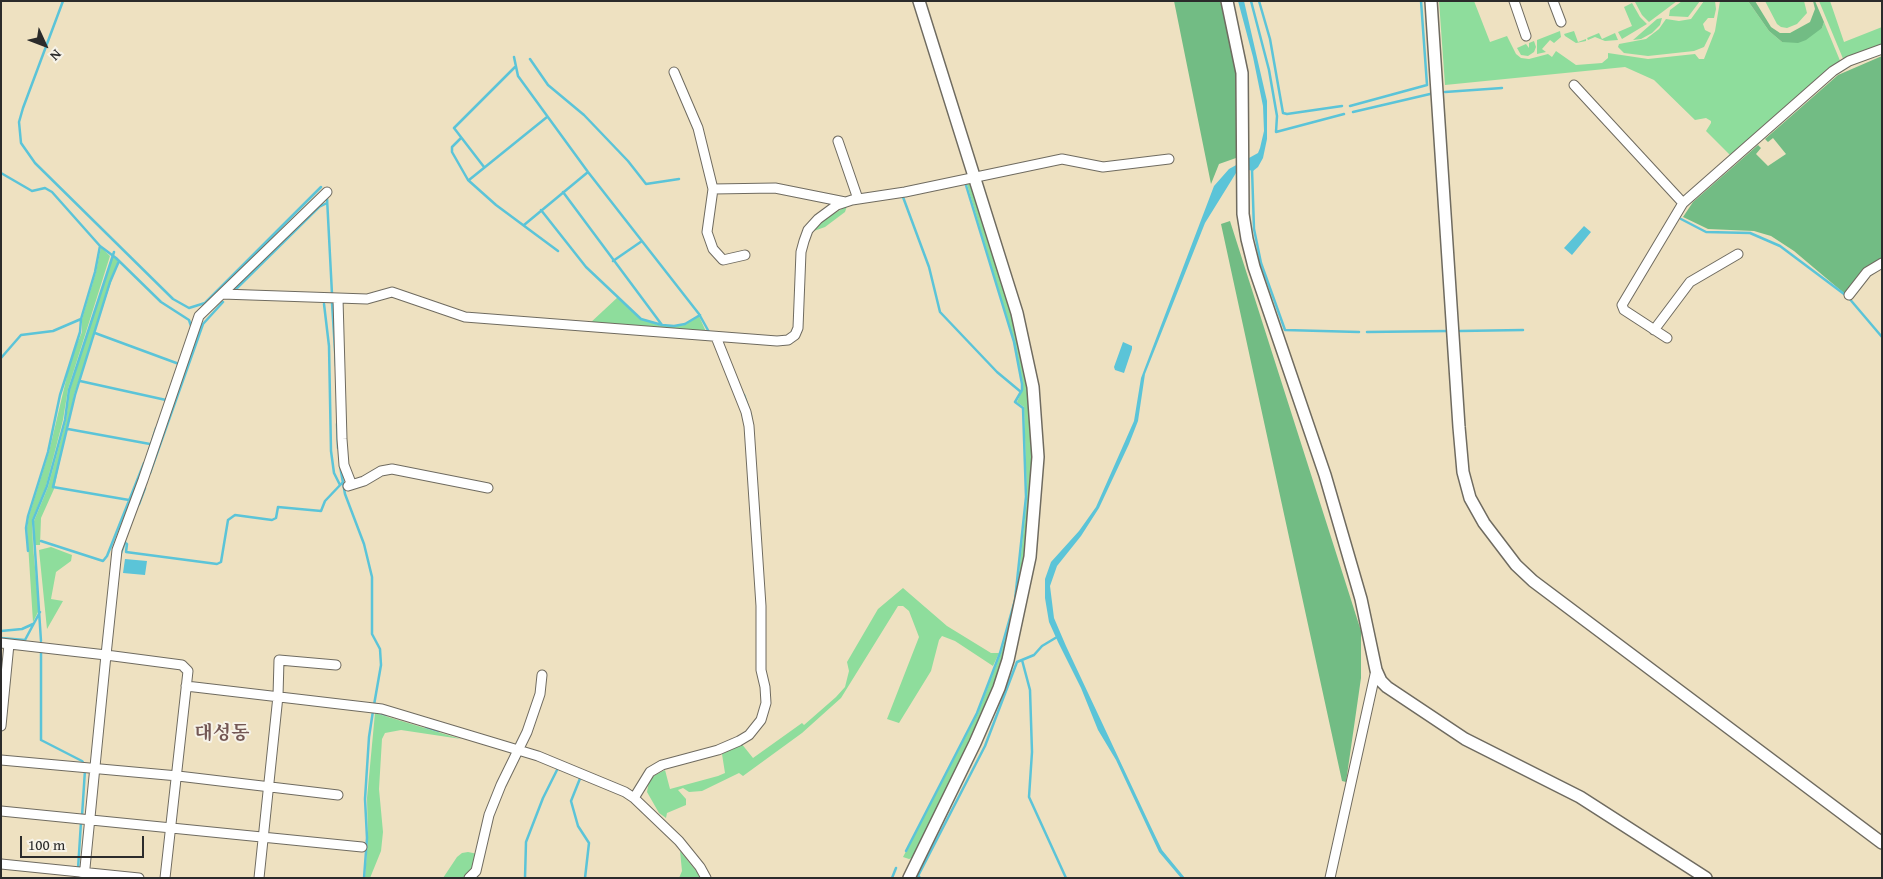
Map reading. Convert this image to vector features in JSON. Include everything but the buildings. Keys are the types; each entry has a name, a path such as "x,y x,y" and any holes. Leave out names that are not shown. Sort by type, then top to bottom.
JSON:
{"street":[{"path":"909,878 975,743 999,688 1020,612 1030,557 1038,457 1033,388 1017,313 919,1"},
{"path":"1227,1 1242,73 1244,158 1242,214 1254,267 1325,475 1361,599 1376,670 1381,681 1387,687 1465,739 1580,797 1706,878"},
{"path":"1431,1 1459,427 1464,472 1470,498 1484,523 1516,565 1532,580 1882,843"},
{"path":"1514,1 1526,36"},
{"path":"1553,1 1561,22"},
{"path":"1667,338 1624,310 1622,305 1683,203 1841,65 1882,49"},
{"path":"674,72 698,128 713,188 707,232 713,249 723,260 744,255"},
{"path":"1574,86 1683,203"},
{"path":"838,141 858,199"},
{"path":"222,294 367,299 392,292 465,317 716,337 753,338 777,342 788,340 795,335 798,328 801,252 808,230 826,211 845,202 905,192 1062,159 1103,167 1169,159"},
{"path":"713,188 775,188 845,202"},
{"path":"81,874 89,768 106,655 117,550 195,327 200,316 327,192"},
{"path":"1654,330 1690,282 1738,254"},
{"path":"1849,295 1867,272 1882,263"},
{"path":"338,299 342,439 344,465 350,484 357,484 381,472 392,469 488,488"},
{"path":"634,798 650,772 740,741 761,720 766,703 761,670 761,606 749,426 746,412 716,337"},
{"path":"1,726 5,643 182,665 188,671 178,776 165,878"},
{"path":"260,878 278,696 279,660 336,665"},
{"path":"1330,878 1376,670"},
{"path":"469,878 476,871 490,815 540,694 542,675"},
{"path":"186,686 382,709 518,750 584,774 634,798 678,841 700,867 706,878"},
{"path":"1,760 178,776 338,795"},
{"path":"1,811 362,847"},
{"path":"1,864 81,874 139,878"}],"green space":[{"path":"1174,1 1220,1 1226,20 1236,76 1239,143 1236,158 1219,164 1211,184"},
{"path":"1439,1 1474,1 1490,42 1507,36 1516,54 1521,58 1529,59 1548,54 1552,57 1556,51 1576,65 1602,63 1608,58 1608,53 1648,59 1695,54 1699,59 1704,59 1715,31 1720,1 1748,1 1769,31 1782,42 1822,28 1824,22 1841,63 1730,155 1706,131 1711,121 1706,118 1695,120 1654,80 1625,67 1445,85"},
{"path":"1677,1 1649,22 1642,15 1635,2"},
{"path":"1682,1 1700,1 1688,17 1669,16 1670,10"},
{"path":"1704,1 1715,1 1716,9 1714,18 1708,18 1703,24 1705,30 1711,33 1704,47 1694,51 1648,56 1624,53 1618,47 1619,44 1646,39 1659,29 1666,19 1679,21 1691,19"},
{"path":"1748,1 1755,1 1771,27 1780,33 1790,33 1810,22 1815,9 1813,1 1815,1 1824,22 1822,28 1806,40 1798,43 1782,42 1769,31"},
{"path":"1765,1 1804,1 1807,13 1797,24 1787,28 1781,27 1777,24"},
{"path":"1819,1 1830,1 1844,42 1882,27 1882,47 1844,61"},
{"path":"1632,3 1640,17 1647,24 1622,39 1618,32 1632,26 1624,7"},
{"path":"1662,18 1660,25 1652,33 1641,39 1633,40 1657,19"},
{"path":"1560,31 1561,37 1554,43 1550,40 1542,49 1546,52 1537,54 1537,40"},
{"path":"1574,31 1578,42 1586,39 1586,41 1576,43 1564,34"},
{"path":"1599,33 1602,39 1615,33 1618,40 1605,41 1595,37 1588,40 1587,38"},
{"path":"1534,41 1536,47 1534,52 1528,56 1521,55 1517,48 1526,44 1529,48 1529,43"},
{"path":"1882,56 1882,261 1845,294 1794,251 1771,236 1754,231 1708,229 1683,217 1693,202 1758,145 1761,148 1756,154 1768,166 1786,154 1773,138 1768,142 1765,139 1838,75"},
{"path":"972,180 1014,316 1030,390 1033,463 1023,579 1015,619 979,724 912,858 909,859 903,857 978,713 1001,653 1016,601 1027,498 1024,407 1017,402 1023,384 1014,342 966,181"},
{"path":"847,206 845,212 825,227 811,232 816,224"},
{"path":"1230,221 1361,631 1361,678 1346,782 1342,781 1221,224"},
{"path":"101,247 110,256 68,389 63,420 46,486 32,520 39,610 33,622 27,528 29,516 49,452 71,359 82,332 82,319 96,272"},
{"path":"112,255 118,261 74,395 54,489 41,518 40,545 35,545 34,521 48,487 66,420 70,390"},
{"path":"618,297 640,319 662,326 685,325 699,316 707,334 589,324"},
{"path":"51,547 72,555 71,561 56,572 51,599 63,601 47,629 39,550"},
{"path":"903,588 947,626 991,653 999,653 993,666 955,641 942,636 939,640 931,671 899,723 887,719 919,637 909,611 903,606 898,606 841,698 802,733 743,776 739,773 702,791 689,792 683,788 678,790 686,799 686,805 667,813 666,818 659,813 647,792 649,781 655,775 665,770 670,789 725,773 722,754 741,743 753,758 802,723 804,725 836,697 845,687 849,671 847,662 878,609"},
{"path":"375,713 461,739 401,730 385,733 382,739 379,789 383,832 381,851 370,878 365,878 368,837 367,798"},
{"path":"680,851 700,878 679,878 682,871"},
{"path":"462,853 478,854 477,862 466,878 443,878 457,857"}],"water":[{"path":"1238,1 1244,1 1267,101 1267,139 1263,158 1258,167 1253,171 1245,169 1236,173 1205,223 1145,374 1138,421 1129,444 1099,508 1081,536 1057,566 1050,586 1054,618 1066,646 1162,850 1185,878 1181,878 1159,852 1116,760 1098,730 1081,688 1049,622 1045,598 1045,579 1051,562 1079,531 1096,507 1134,421 1141,378 1214,186 1229,169 1258,153 1260,148 1264,131 1263,106 1253,57"},
{"path":"1584,226 1591,232 1572,255 1564,248"},
{"path":"1123,342 1132,346 1124,373 1115,370 1114,367"},
{"path":"125,559 147,561 145,575 123,573"}],"waterway":[{"path":"63,1 23,108 19,122 21,143 35,163 173,299 189,308 205,303 321,187"},
{"path":"1251,1 1269,70 1277,116 1276,132 1344,114"},
{"path":"1259,1 1270,39 1283,113 1342,106"},
{"path":"1350,106 1427,85 1421,1"},
{"path":"514,57 518,76 588,172 699,314 709,332"},
{"path":"530,59 548,85 584,115 628,161 646,184 679,179"},
{"path":"484,167 454,128 515,67"},
{"path":"1445,92 1502,88"},
{"path":"1353,112 1430,94"},
{"path":"469,180 547,117"},
{"path":"461,138 452,147 452,152 468,180 496,205 558,251"},
{"path":"1252,169 1254,229 1261,263 1285,330 1359,332"},
{"path":"524,225 588,172"},
{"path":"1,173 32,191 45,188 52,192 100,246 116,258 161,302 189,320 191,326"},
{"path":"906,851 977,713 1000,653 1015,600 1026,497 1023,408 1015,402 1022,390 1022,384 1014,342 965,182"},
{"path":"563,192 662,325"},
{"path":"903,197 929,267 940,312 997,372 1021,392"},
{"path":"327,198 332,294"},
{"path":"235,290 319,207 327,203"},
{"path":"541,210 586,267 641,319 662,325 674,326 685,324 700,315"},
{"path":"1681,219 1706,232 1750,233 1780,246 1848,297 1882,337"},
{"path":"613,261 642,241"},
{"path":"1,358 21,335 53,331 81,319 95,272 100,246"},
{"path":"41,641 33,520 47,486 65,420 69,390 114,252"},
{"path":"119,261 110,282 75,395 53,487 129,500"},
{"path":"150,473 203,324 223,302"},
{"path":"332,303 336,366"},
{"path":"324,304 329,346 331,451 334,473 340,485"},
{"path":"28,551 26,528 28,516 48,452 60,395 80,332 81,319"},
{"path":"1460,331 1523,330"},
{"path":"1367,332 1448,331"},
{"path":"95,333 179,364"},
{"path":"80,381 166,400"},
{"path":"744,395 751,416"},
{"path":"337,424 338,448"},
{"path":"149,451 156,428"},
{"path":"68,429 150,444"},
{"path":"41,541 103,561 107,556 144,463"},
{"path":"340,466 345,494 364,544 372,577 372,634 380,649 381,665 374,705"},
{"path":"124,542 127,544 126,552 217,564 221,562 228,520 235,515 272,520 276,518 278,507 321,511 325,501 343,482"},
{"path":"139,504 145,488"},
{"path":"121,553 125,542"},
{"path":"1,638 25,640 40,612"},
{"path":"1,631 22,629 33,624"},
{"path":"920,878 918,876 985,746 1017,662 1034,655 1042,646 1057,637"},
{"path":"41,653 41,740 82,761 84,764"},
{"path":"1022,660 1030,690 1032,752 1029,797 1066,878"},
{"path":"364,878 367,838 365,799 369,737 373,711 387,715"},
{"path":"426,727 439,731"},
{"path":"525,878 526,842 543,798 558,768"},
{"path":"82,816 85,770"},
{"path":"581,776 571,801 578,826 589,843 585,878"},
{"path":"78,869 81,822"},
{"path":"892,878 896,868"}],"district":[{"name":"대성동","path":"222,734"}]}
